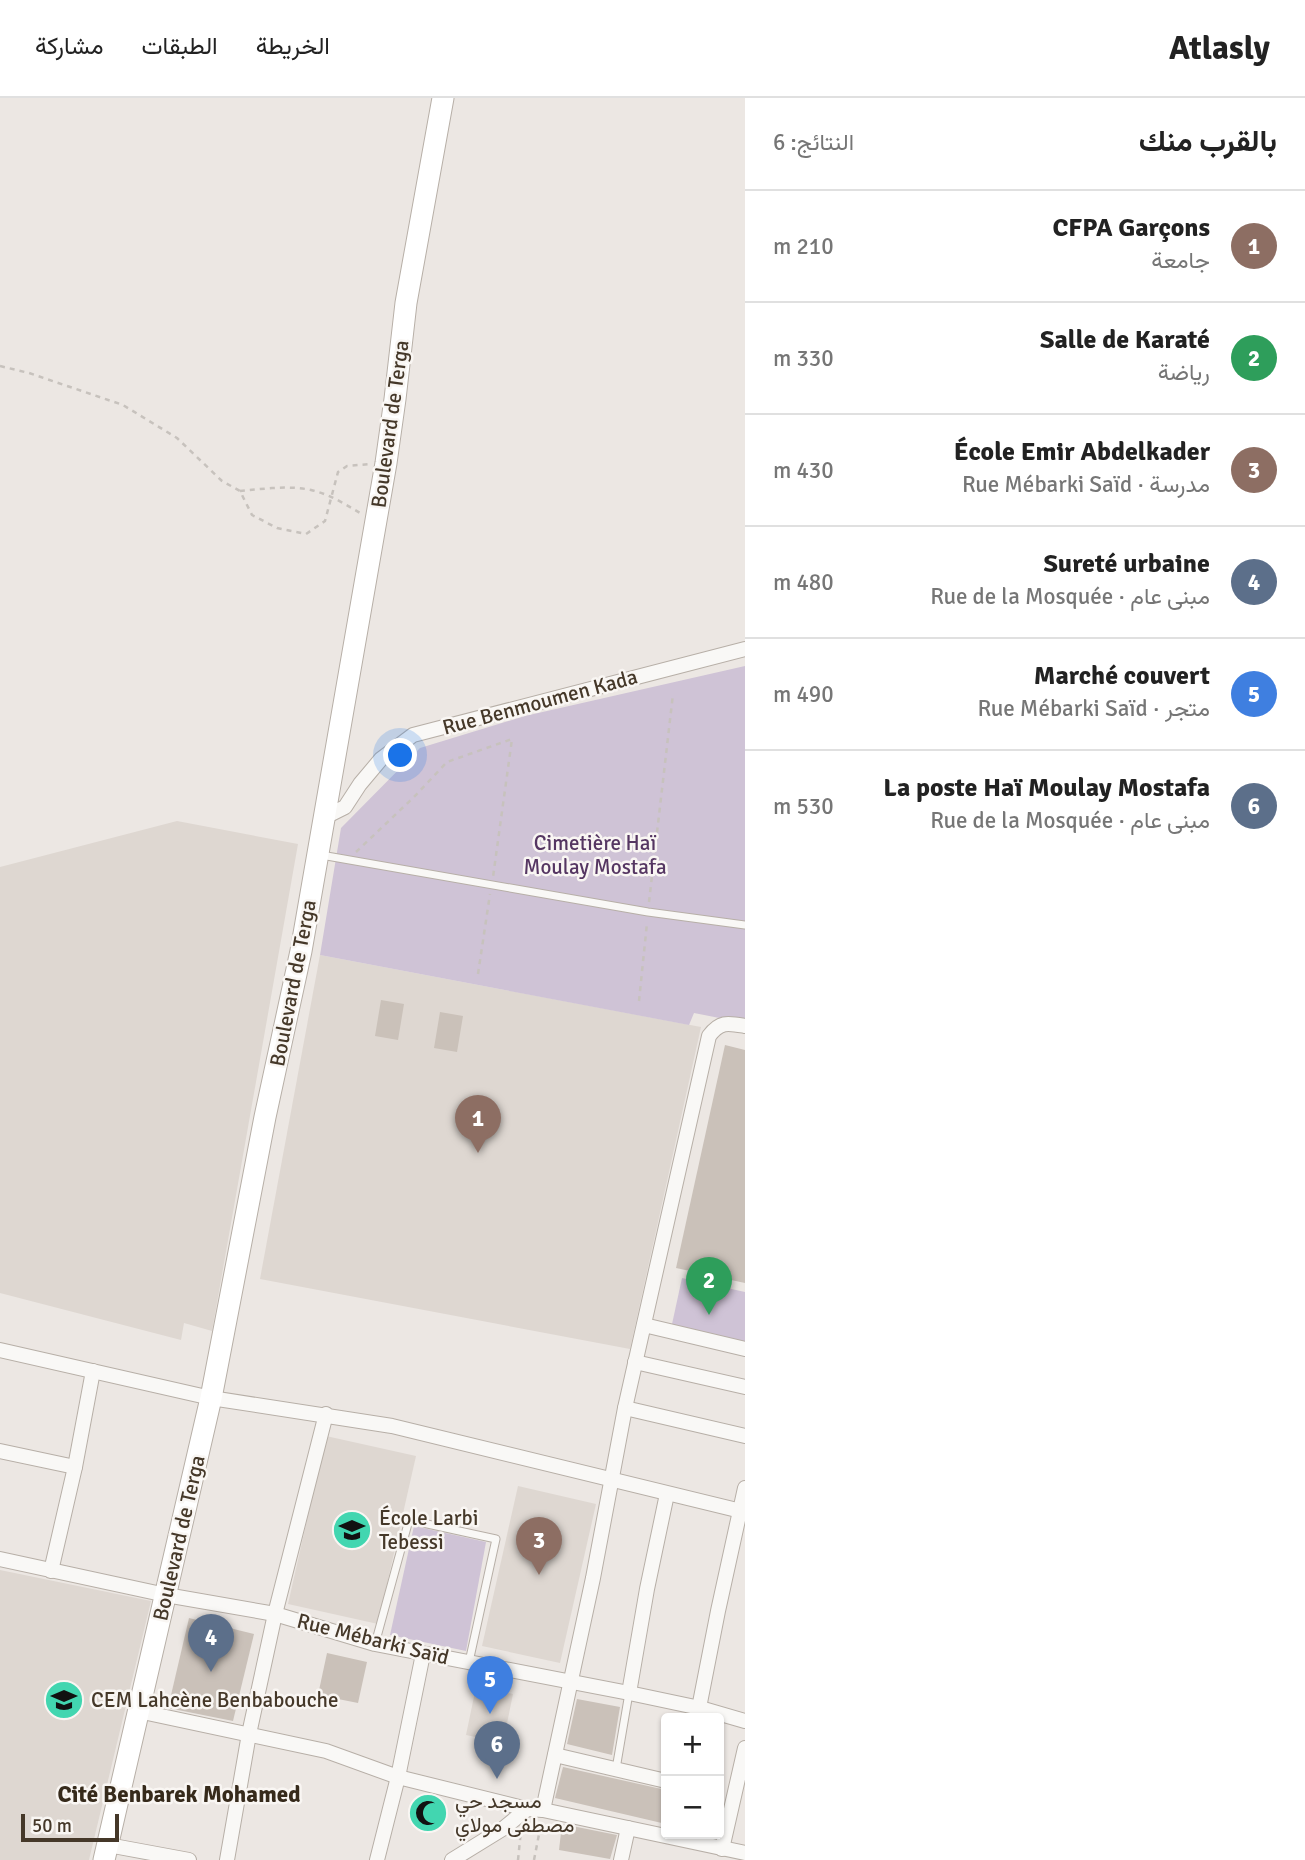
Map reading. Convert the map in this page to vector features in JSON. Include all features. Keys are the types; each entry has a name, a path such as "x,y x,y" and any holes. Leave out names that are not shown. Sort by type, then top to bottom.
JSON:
{"main road":[{"name":"Boulevard de Terga","path":"106,1853 211,1398 265,1117 301,951 386,463 406,303 443,98"}],"street":[{"name":"Rue Benmoumen Kada","path":"325,817 345,807 381,759 413,735 745,649"},
{"path":"543,1810 593,1578 625,1408 709,1036 713,1029 722,1024 745,1026"},
{"path":"644,1325 745,1349"},
{"path":"0,1350 211,1398 392,1426 742,1511"},
{"path":"635,1362 745,1387"},
{"path":"51,1571 75,1467 93,1371"},
{"path":"625,1408 745,1436"},
{"path":"226,1860 275,1614 326,1414"},
{"path":"0,1451 75,1467"},
{"path":"699,1713 745,1488"},
{"path":"629,1693 667,1494"},
{"name":"Rue Mébarki Saïd","path":"0,1559 166,1595 275,1614 375,1644 629,1693 699,1713"},
{"path":"377,1860 398,1777 423,1654"},
{"path":"138,1711 326,1751 398,1777 527,1809 661,1834"},
{"name":"Rue Mébarki Saïd","path":"724,1717 745,1721"},
{"path":"722,1849 745,1748"},
{"path":"555,1755 661,1780"},
{"path":"452,1860 504,1828 527,1809"},
{"path":"621,1860 628,1828"},
{"path":"683,1839 745,1853"},
{"path":"106,1853 188,1860"}],"lane":[{"path":"317,854 648,912 745,925"},
{"path":"375,1644 409,1520 496,1539 470,1662"},
{"path":"615,1769 629,1693"}],"path":[{"path":"0,366 123,405 177,438 222,481 240,491 284,487 310,490 332,498 376,521"},
{"path":"240,491 252,515 277,528 306,534 326,521 338,472 347,466 386,463"},
{"path":"639,1001 673,694"},
{"path":"349,860 447,762 512,739 478,974"},
{"path":"534,1860 543,1810"},
{"path":"518,1860 522,1829"}],"shaded area":[{"path":"177,821 298,844 212,1331 184,1323 181,1340 0,1293 0,867"},
{"path":"320,955 701,1027 630,1349 260,1279"},
{"name":"École Larbi Tebessi","path":"326,1436 416,1456 378,1624 288,1604"},
{"path":"518,1486 596,1504 560,1663 482,1646"},
{"name":"CEM Lahcène Benbabouche","path":"0,1570 151,1601 89,1860 0,1860"},
{"path":"476,1687 513,1694 503,1743 466,1735"}],"green space":[{"name":"Cimetière Haï Moulay Mostafa","path":"745,666 745,1023 694,1013 689,1025 320,955 341,828 420,748 525,716"},
{"path":"682,1278 745,1292 745,1355 669,1338"},
{"path":"414,1526 486,1542 466,1651 390,1635"}],"building":[{"path":"381,1000 404,1004 398,1040 375,1036"},
{"path":"440,1012 463,1016 457,1052 434,1048"},
{"path":"725,1045 745,1050 745,1283 676,1268"},
{"path":"189,1618 254,1634 233,1721 168,1708"},
{"path":"327,1653 367,1662 358,1703 318,1695"},
{"path":"577,1699 620,1707 612,1755 567,1744"},
{"path":"563,1767 661,1789 661,1823 555,1798"},
{"path":"562,1824 617,1835 610,1859 559,1850"}],"place":[{"name":"CFPA Garçons","path":"478,1153"},
{"name":"Salle de Karaté","path":"709,1315"},
{"name":"École Larbi Tebessi","path":"352,1530"},
{"name":"École Emir Abdelkader","path":"539,1575"},
{"name":"Sureté urbaine","path":"211,1672"},
{"name":"CEM Lahcène Benbabouche","path":"64,1700"},
{"name":"Marché couvert","path":"490,1714"},
{"name":"La poste Haï Moulay Mostafa","path":"497,1779"},
{"name":"مسجد حي مصطفى مولاي","path":"428,1813"}],"district":[{"name":"Cité Benbarek Mohamed","path":"179,1794"}]}
